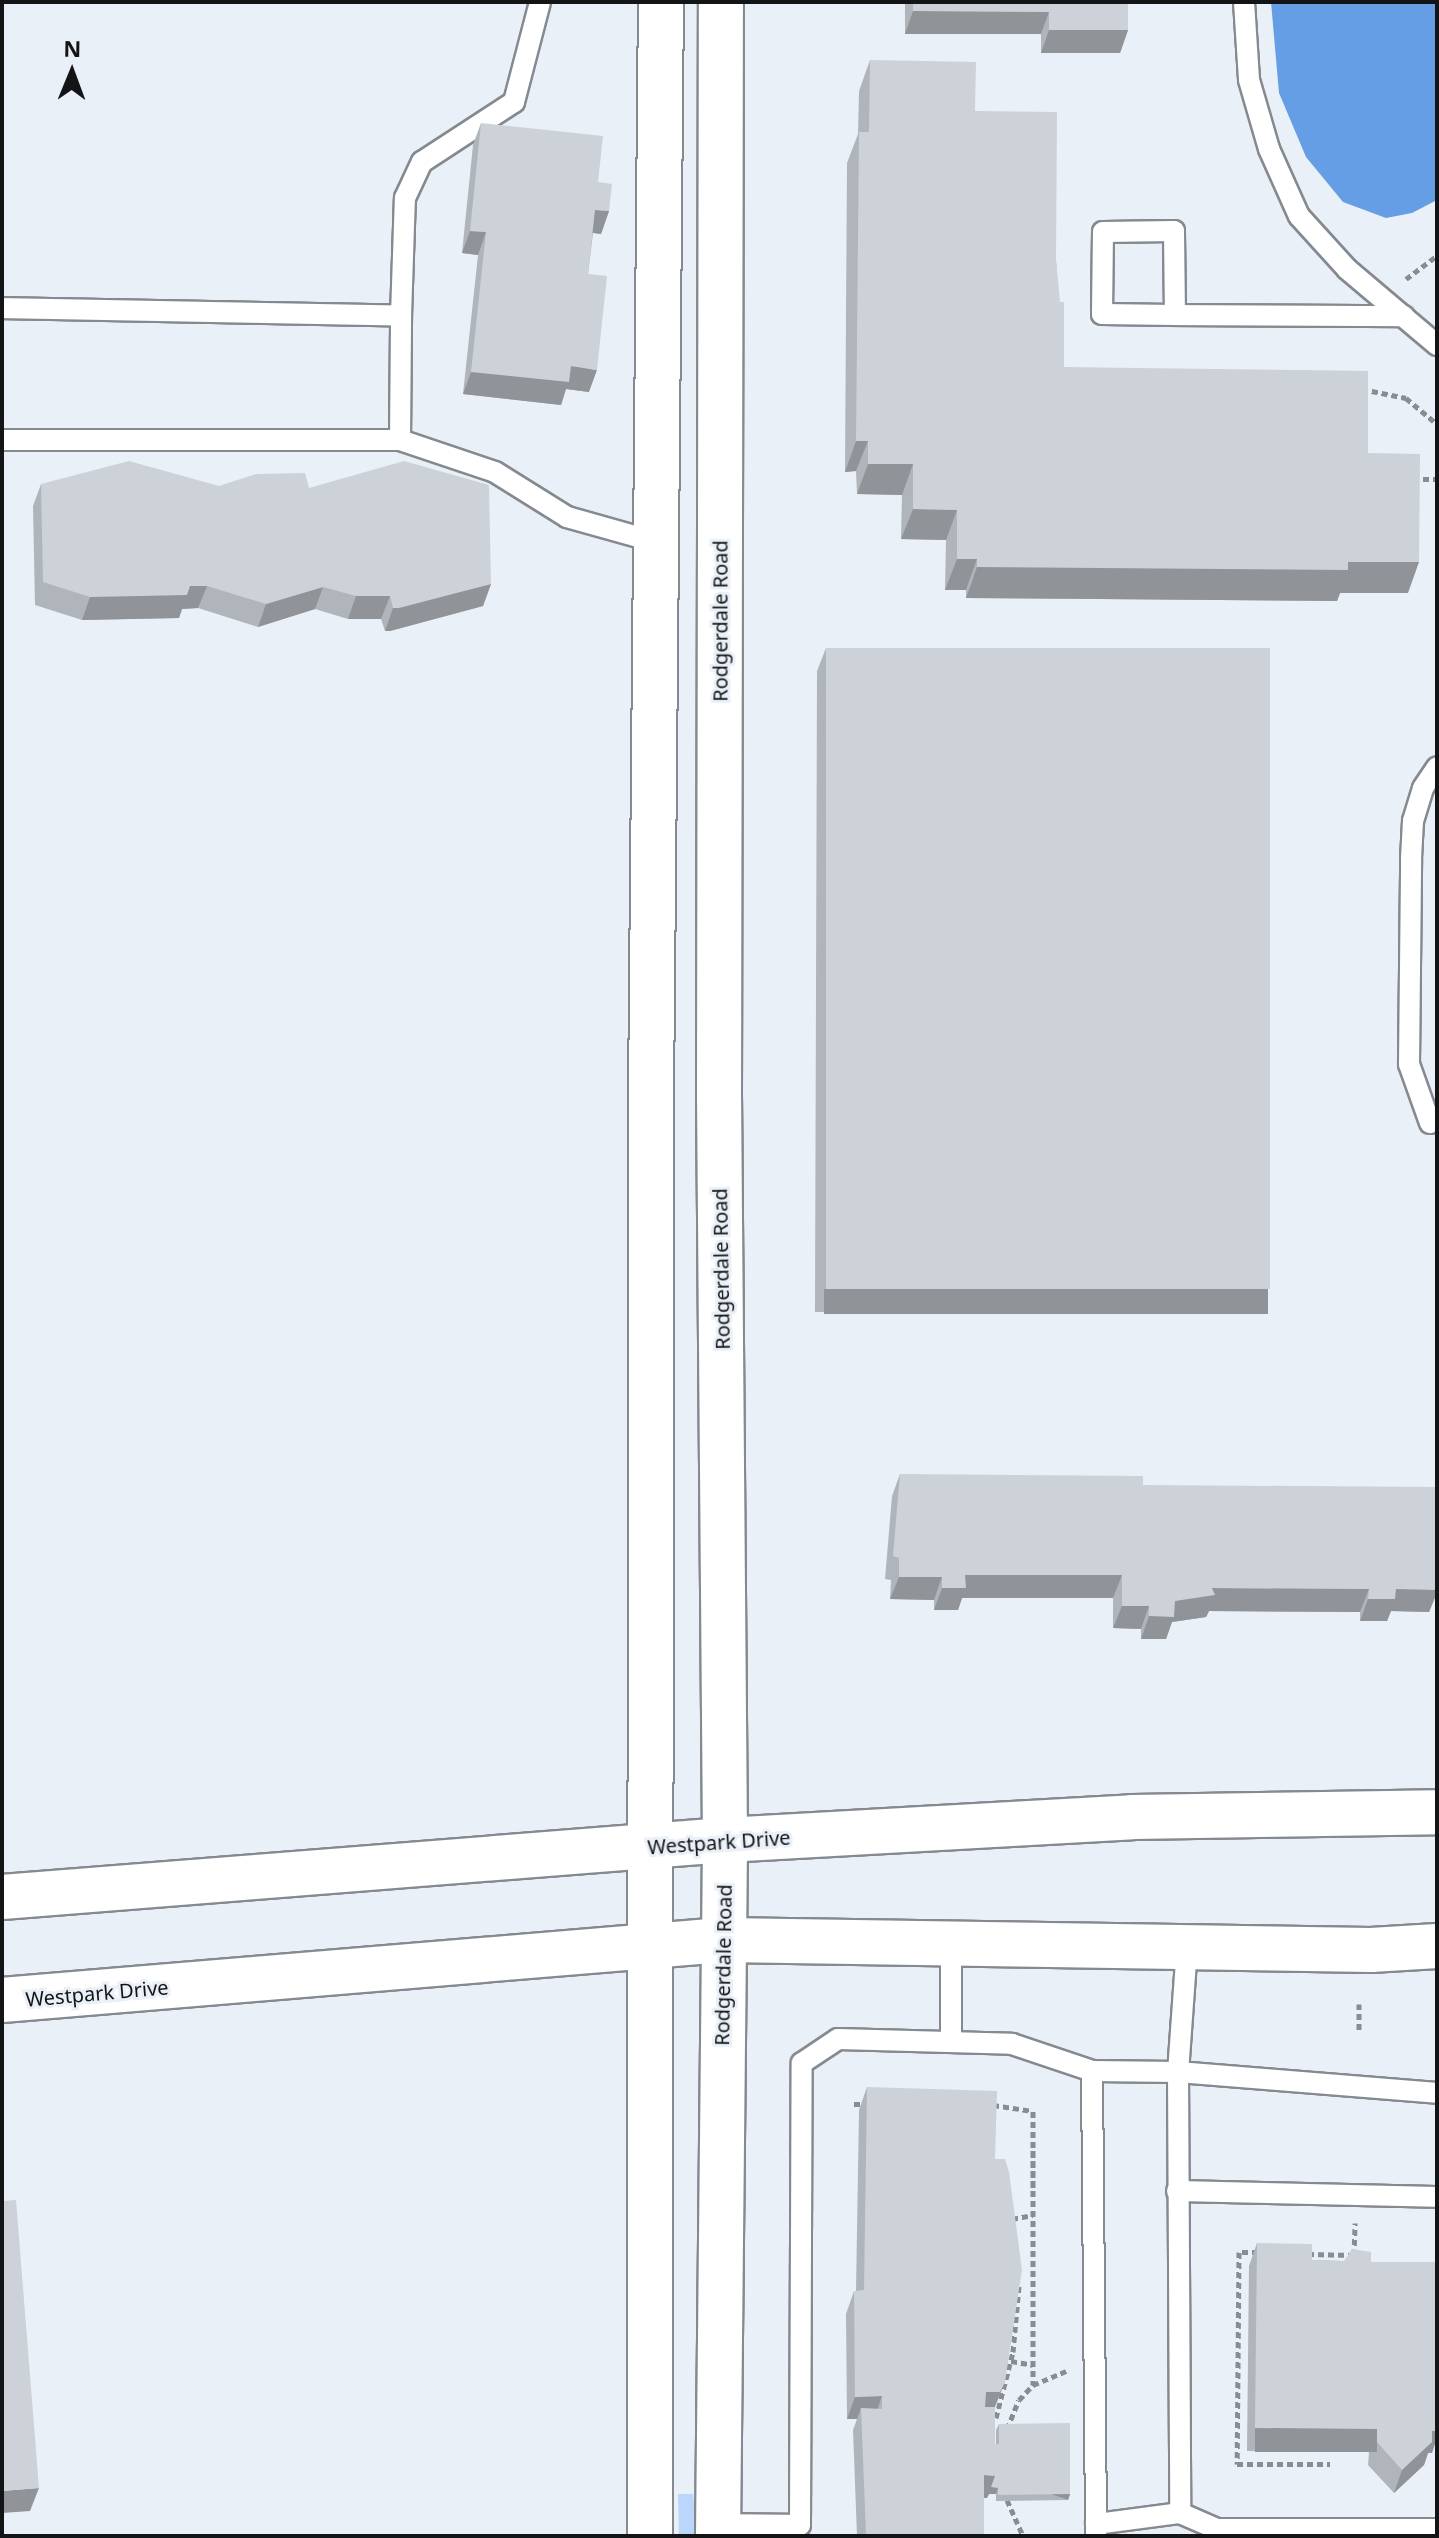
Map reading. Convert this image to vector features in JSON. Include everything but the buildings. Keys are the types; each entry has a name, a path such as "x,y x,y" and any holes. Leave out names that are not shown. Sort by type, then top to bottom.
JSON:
{"street":[{"path":"650,2536 651,1097 661,2"},
{"name":"Rodgerdale Road","path":"718,2530 725,1840 719,1098 721,2"},
{"path":"656,542 720,543"},
{"path":"651,1097 719,1098"},
{"name":"Westpark Drive","path":"2,1897 725,1840 1132,1817 1437,1812"},
{"name":"Westpark Drive","path":"2,2000 723,1940 1371,1950 1437,1946"},
{"path":"1371,1950 1437,1969"}],"lane":[{"path":"400,440 405,198 422,162 514,102 540,2"},
{"path":"1244,2 1249,80 1269,149 1299,216 1347,269 1437,345"},
{"path":"1175,315 1174,231 1103,232 1102,314 1175,315 1404,316"},
{"path":"2,308 401,316"},
{"path":"2,440 400,440 495,472 567,517 656,542"},
{"path":"1430,1123 1409,1064 1411,859 1413,821 1423,788 1437,767"},
{"path":"951,1942 951,2042"},
{"path":"1180,2513 1178,2072 1187,1947"},
{"path":"718,2530 800,2530 802,2063 838,2039 1012,2044 1092,2071 1178,2072 1437,2093"},
{"path":"1092,2071 1096,2530 1180,2513 1217,2529 1437,2529"},
{"path":"1177,2191 1437,2197"}],"path":[{"path":"1381,297 1437,256"},
{"path":"1349,388 1394,392 1437,424"},
{"path":"1397,479 1437,479"},
{"path":"1359,2004 1359,2030"},
{"path":"854,2104 870,2104"},
{"path":"979,2105 1033,2111 1033,2385"},
{"path":"994,2105 994,2118"},
{"path":"1008,2206 1014,2232"},
{"path":"1011,2219 1033,2215"},
{"path":"1296,2253 1354,2255 1355,2222"},
{"path":"1267,2253 1239,2252 1237,2464 1330,2464"},
{"path":"996,2418 1011,2361 1018,2315 1019,2268"},
{"path":"1018,2315 1034,2319"},
{"path":"1011,2361 1033,2365"},
{"path":"1007,2429 1019,2400 1033,2385 1065,2371 1095,2368"},
{"path":"1007,2500 1023,2536"}],"shaded area":[{"path":"678,2494 693,2494 698,2536 679,2536"}],"water":[{"path":"1271,2 1437,2 1437,200 1412,213 1386,218 1343,202 1306,157 1279,93"}]}
